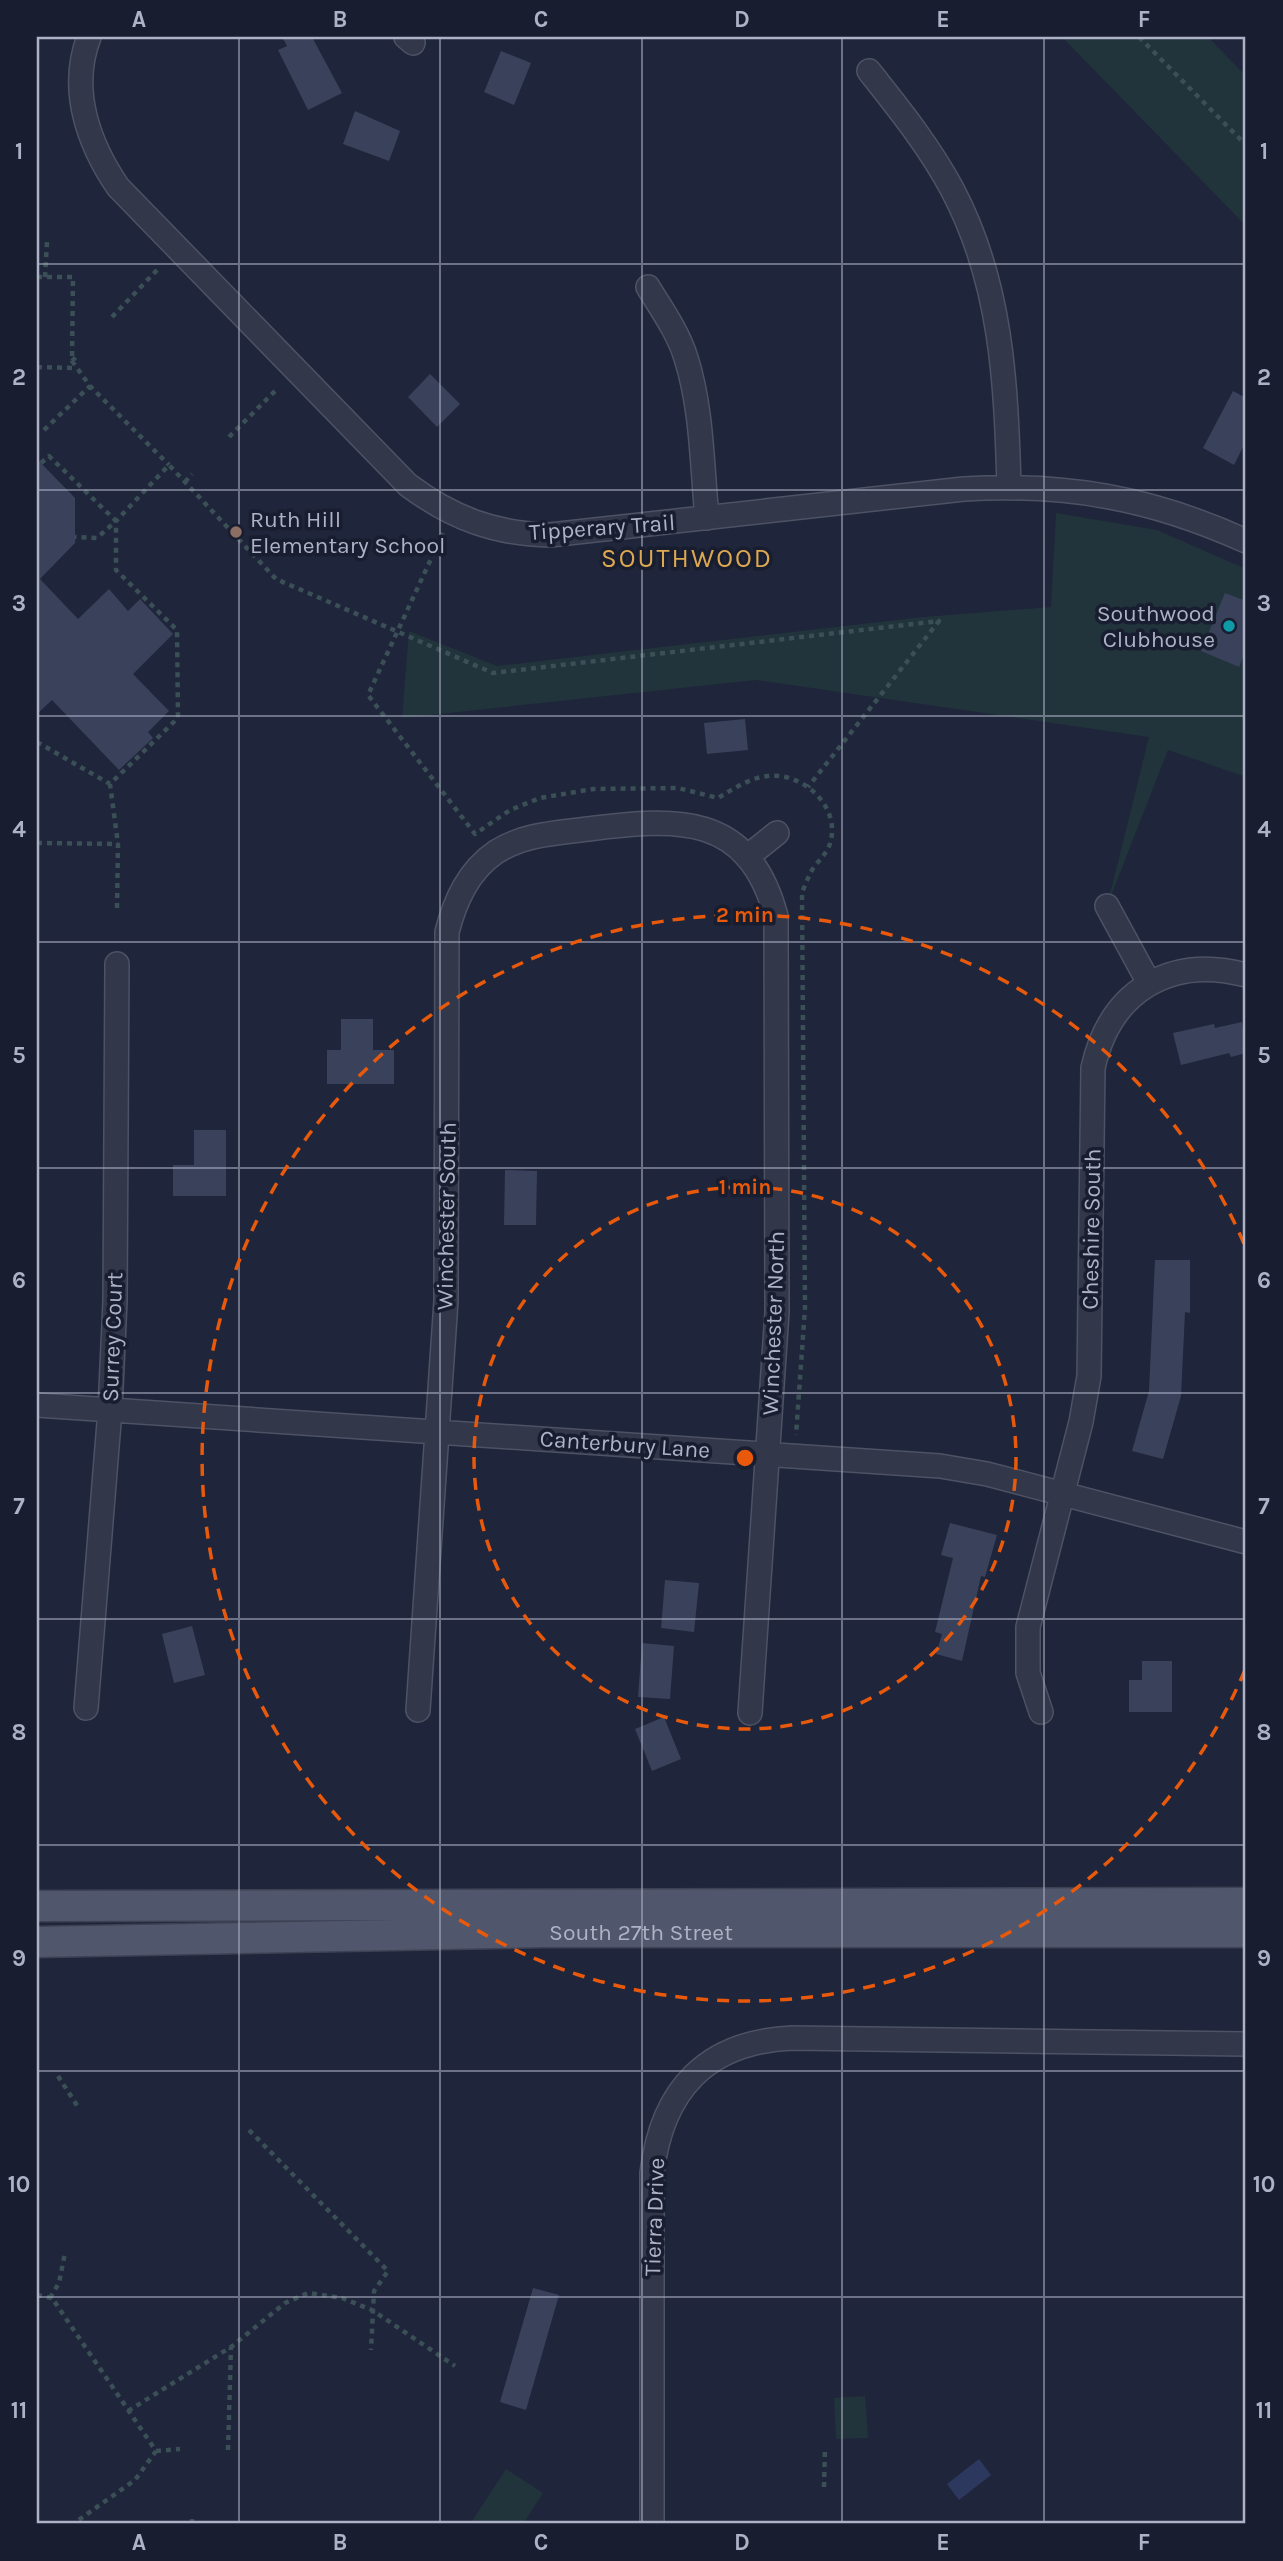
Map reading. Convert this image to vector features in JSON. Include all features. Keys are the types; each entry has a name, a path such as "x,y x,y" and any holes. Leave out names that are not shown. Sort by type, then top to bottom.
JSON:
{"main road":[{"name":"South 27th Street","path":"37,1906 1246,1903"},
{"name":"South 27th Street","path":"37,1942 544,1932 1246,1932"}],"street":[{"name":"Tipperary Trail","path":"89,37 82,73 82,102 90,137 118,187 408,485 461,519 522,534 550,535 1009,486 1090,491 1146,503 1201,520 1246,541"},
{"path":"869,71 923,141 952,190 973,235 991,289 1001,337 1007,393 1009,486"},
{"path":"648,287 677,334 687,359 694,392 707,518"},
{"name":"Winchester North","path":"606,827 681,822 708,830 727,840 747,857 770,895 778,935 777,1312 750,1713"},
{"name":"Winchester South","path":"418,1710 446,1301 447,932 454,905 477,869 507,847 539,835 606,827"},
{"path":"747,857 778,832"},
{"path":"1107,906 1149,984"},
{"name":"Surrey Court","path":"86,1708 110,1410 115,1301 117,964"},
{"name":"Cheshire South","path":"1041,1712 1028,1673 1028,1627 1082,1422 1089,1376 1093,1068 1098,1046 1110,1021 1128,999 1149,984 1192,969 1213,968 1246,975"},
{"name":"Canterbury Lane","path":"37,1405 940,1466 1063,1493 1246,1542"},
{"name":"Tierra Drive","path":"652,2524 652,2173 663,2124 680,2093 714,2058 758,2039 1090,2040 1246,2044"}],"path":[{"path":"1139,37 1246,145"},
{"path":"45,277 47,242"},
{"path":"112,317 159,268"},
{"path":"37,277 73,277 72,361 75,368 276,579 494,673 939,621 808,787"},
{"path":"72,361 77,356"},
{"path":"37,367 75,368"},
{"path":"44,430 90,386"},
{"path":"229,437 278,388"},
{"path":"41,463 49,456 116,521 116,570 177,630 178,718 110,784"},
{"path":"75,537 97,538 169,465"},
{"path":"185,482 192,474"},
{"path":"443,533 368,695 475,834 510,810 540,798 593,789 678,788 718,798 746,782 766,776 788,775 808,787 822,799 829,814 832,838 802,892 805,1308 796,1436"},
{"path":"37,742 110,784"},
{"path":"110,784 118,844 117,908"},
{"path":"37,843 118,844"},
{"path":"58,2076 78,2107"},
{"path":"249,2130 388,2271 374,2291 371,2350"},
{"path":"50,2298 59,2283 65,2253"},
{"path":"128,2411 230,2347 285,2303 308,2293 328,2294 372,2310 455,2366"},
{"path":"37,2295 50,2298 156,2451"},
{"path":"228,2450 230,2347"},
{"path":"824,2487 825,2448"},
{"path":"73,2524 135,2480 156,2451 180,2449"},
{"path":"192,2515 192,2524"}],"shaded area":[{"path":"1062,37 1208,37 1246,76 1246,226"},
{"path":"1056,513 1157,530 1246,569 1246,777 1168,750 1107,906 1149,737 756,680 402,718 409,631 497,666 923,617 1051,607"},
{"path":"865,2396 868,2438 836,2439 834,2398"},
{"path":"506,2469 543,2493 523,2524 470,2524"}],"water":[{"path":"979,2459 991,2475 959,2500 947,2484"}],"building":[{"path":"282,37 312,37 342,93 308,110 278,50 287,46"},
{"path":"501,51 531,63 514,105 484,92"},
{"path":"355,111 400,131 389,161 343,144"},
{"path":"430,374 460,404 437,427 408,397"},
{"path":"1233,391 1246,398 1246,441 1234,465 1203,448"},
{"path":"37,459 75,498 75,543 40,579 78,619 109,589 128,611 140,599 173,634 133,674 169,711 148,732 153,738 119,770 52,700 37,714"},
{"name":"Southwood Clubhouse","path":"1225,593 1246,601 1246,650 1239,667 1201,651"},
{"path":"745,719 748,750 707,754 704,723"},
{"path":"341,1019 373,1019 373,1050 394,1050 394,1084 327,1084 327,1050 341,1050"},
{"path":"1242,1022 1246,1053 1231,1057 1229,1053 1181,1065 1173,1033 1214,1024 1215,1028"},
{"path":"194,1130 226,1130 226,1196 173,1196 173,1165 194,1165"},
{"path":"505,1170 537,1171 536,1225 504,1225"},
{"path":"1155,1260 1190,1260 1190,1313 1185,1312 1181,1396 1163,1459 1132,1451 1149,1391"},
{"path":"950,1523 997,1535 985,1577 981,1576 962,1661 936,1654 942,1634 935,1632 953,1558 941,1555"},
{"path":"665,1580 699,1583 694,1632 661,1628"},
{"path":"192,1626 205,1675 174,1683 162,1634"},
{"path":"642,1643 674,1646 670,1699 638,1697"},
{"path":"1142,1661 1172,1661 1172,1712 1129,1712 1129,1680 1142,1680"},
{"path":"664,1717 681,1759 652,1771 635,1729"},
{"path":"533,2288 559,2295 526,2410 500,2402"}],"place":[{"name":"Ruth Hill Elementary School","path":"236,532"},
{"name":"Southwood Clubhouse","path":"1229,626"}],"district":[{"name":"SOUTHWOOD","path":"687,558"}]}
